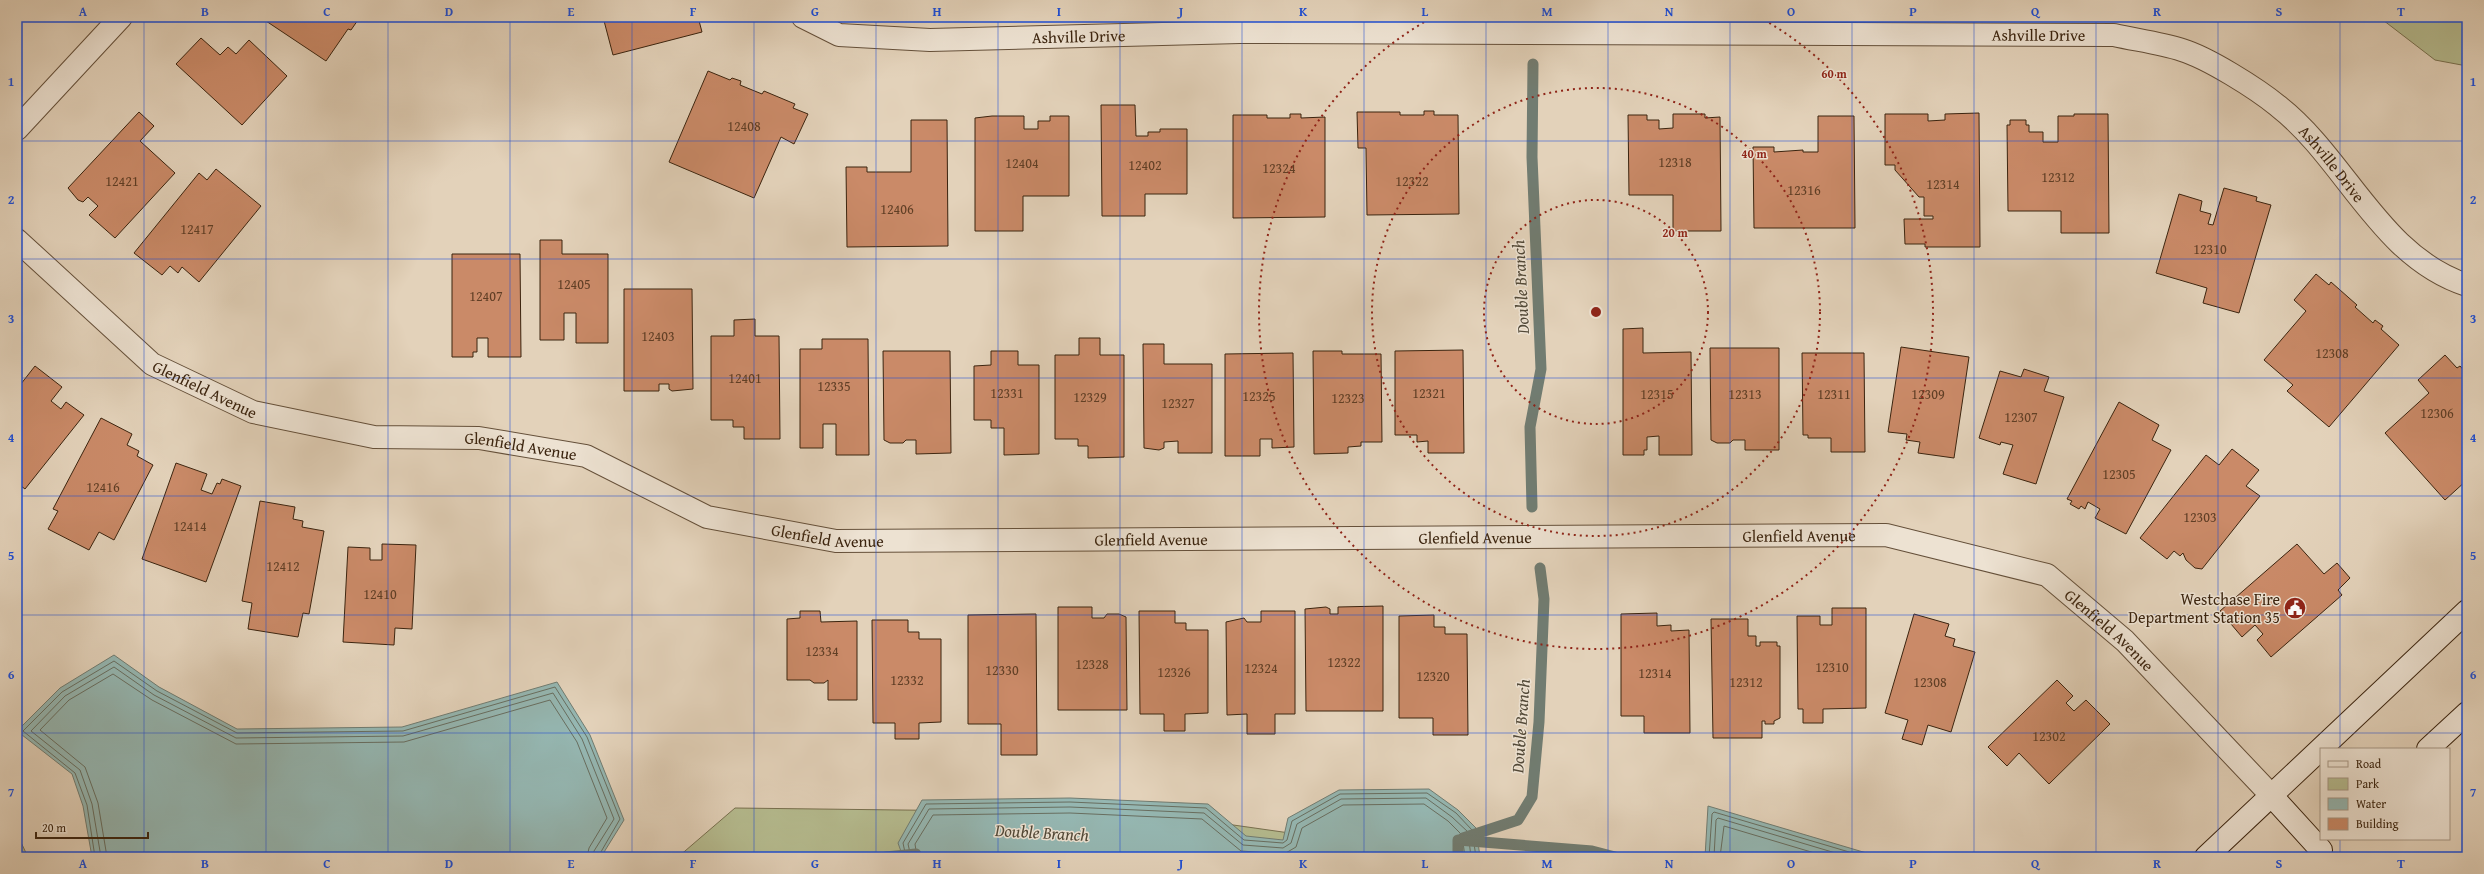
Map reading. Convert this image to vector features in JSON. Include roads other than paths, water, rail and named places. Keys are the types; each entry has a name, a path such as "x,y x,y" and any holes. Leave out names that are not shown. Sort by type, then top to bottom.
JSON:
{"street":[{"path":"17,129 121,17"},
{"name":"Ashville Drive","path":"803,17 839,35 930,40 1240,25 2114,35 2183,50 2239,79 2279,106 2311,139 2383,224 2412,254 2448,279 2467,285"},
{"name":"Glenfield Avenue","path":"17,240 152,364 253,412 374,436 479,438 586,456 707,517 836,541 1886,535 2047,575 2125,641 2322,849"},
{"path":"2321,748 2467,611"},
{"path":"2429,748 2467,713"},
{"path":"2206,857 2320,749"}],"water":[{"path":"114,655 159,687 237,729 402,727 557,682 590,735 624,820 601,857 92,857 83,806 72,774 17,731 60,688"},
{"path":"1429,789 1458,810 1476,828 1480,857 903,857 898,843 922,800 1070,798 1208,804 1246,836 1283,840 1288,818 1339,790"},
{"path":"1708,806 1880,857 1705,857"}],"waterway":[{"name":"Double Branch","path":"1532,507 1530,427 1541,369 1532,157 1533,64"},
{"name":"Double Branch","path":"1463,838 1518,820 1532,797 1539,722 1544,599 1540,568"},
{"name":"Double Branch","path":"1458,857 1458,840 1592,851 1615,857"},
{"name":"Double Branch","path":"886,857 916,854"}],"place":[{"name":"Westchase Fire Department Station 35","path":"2295,608"}]}
